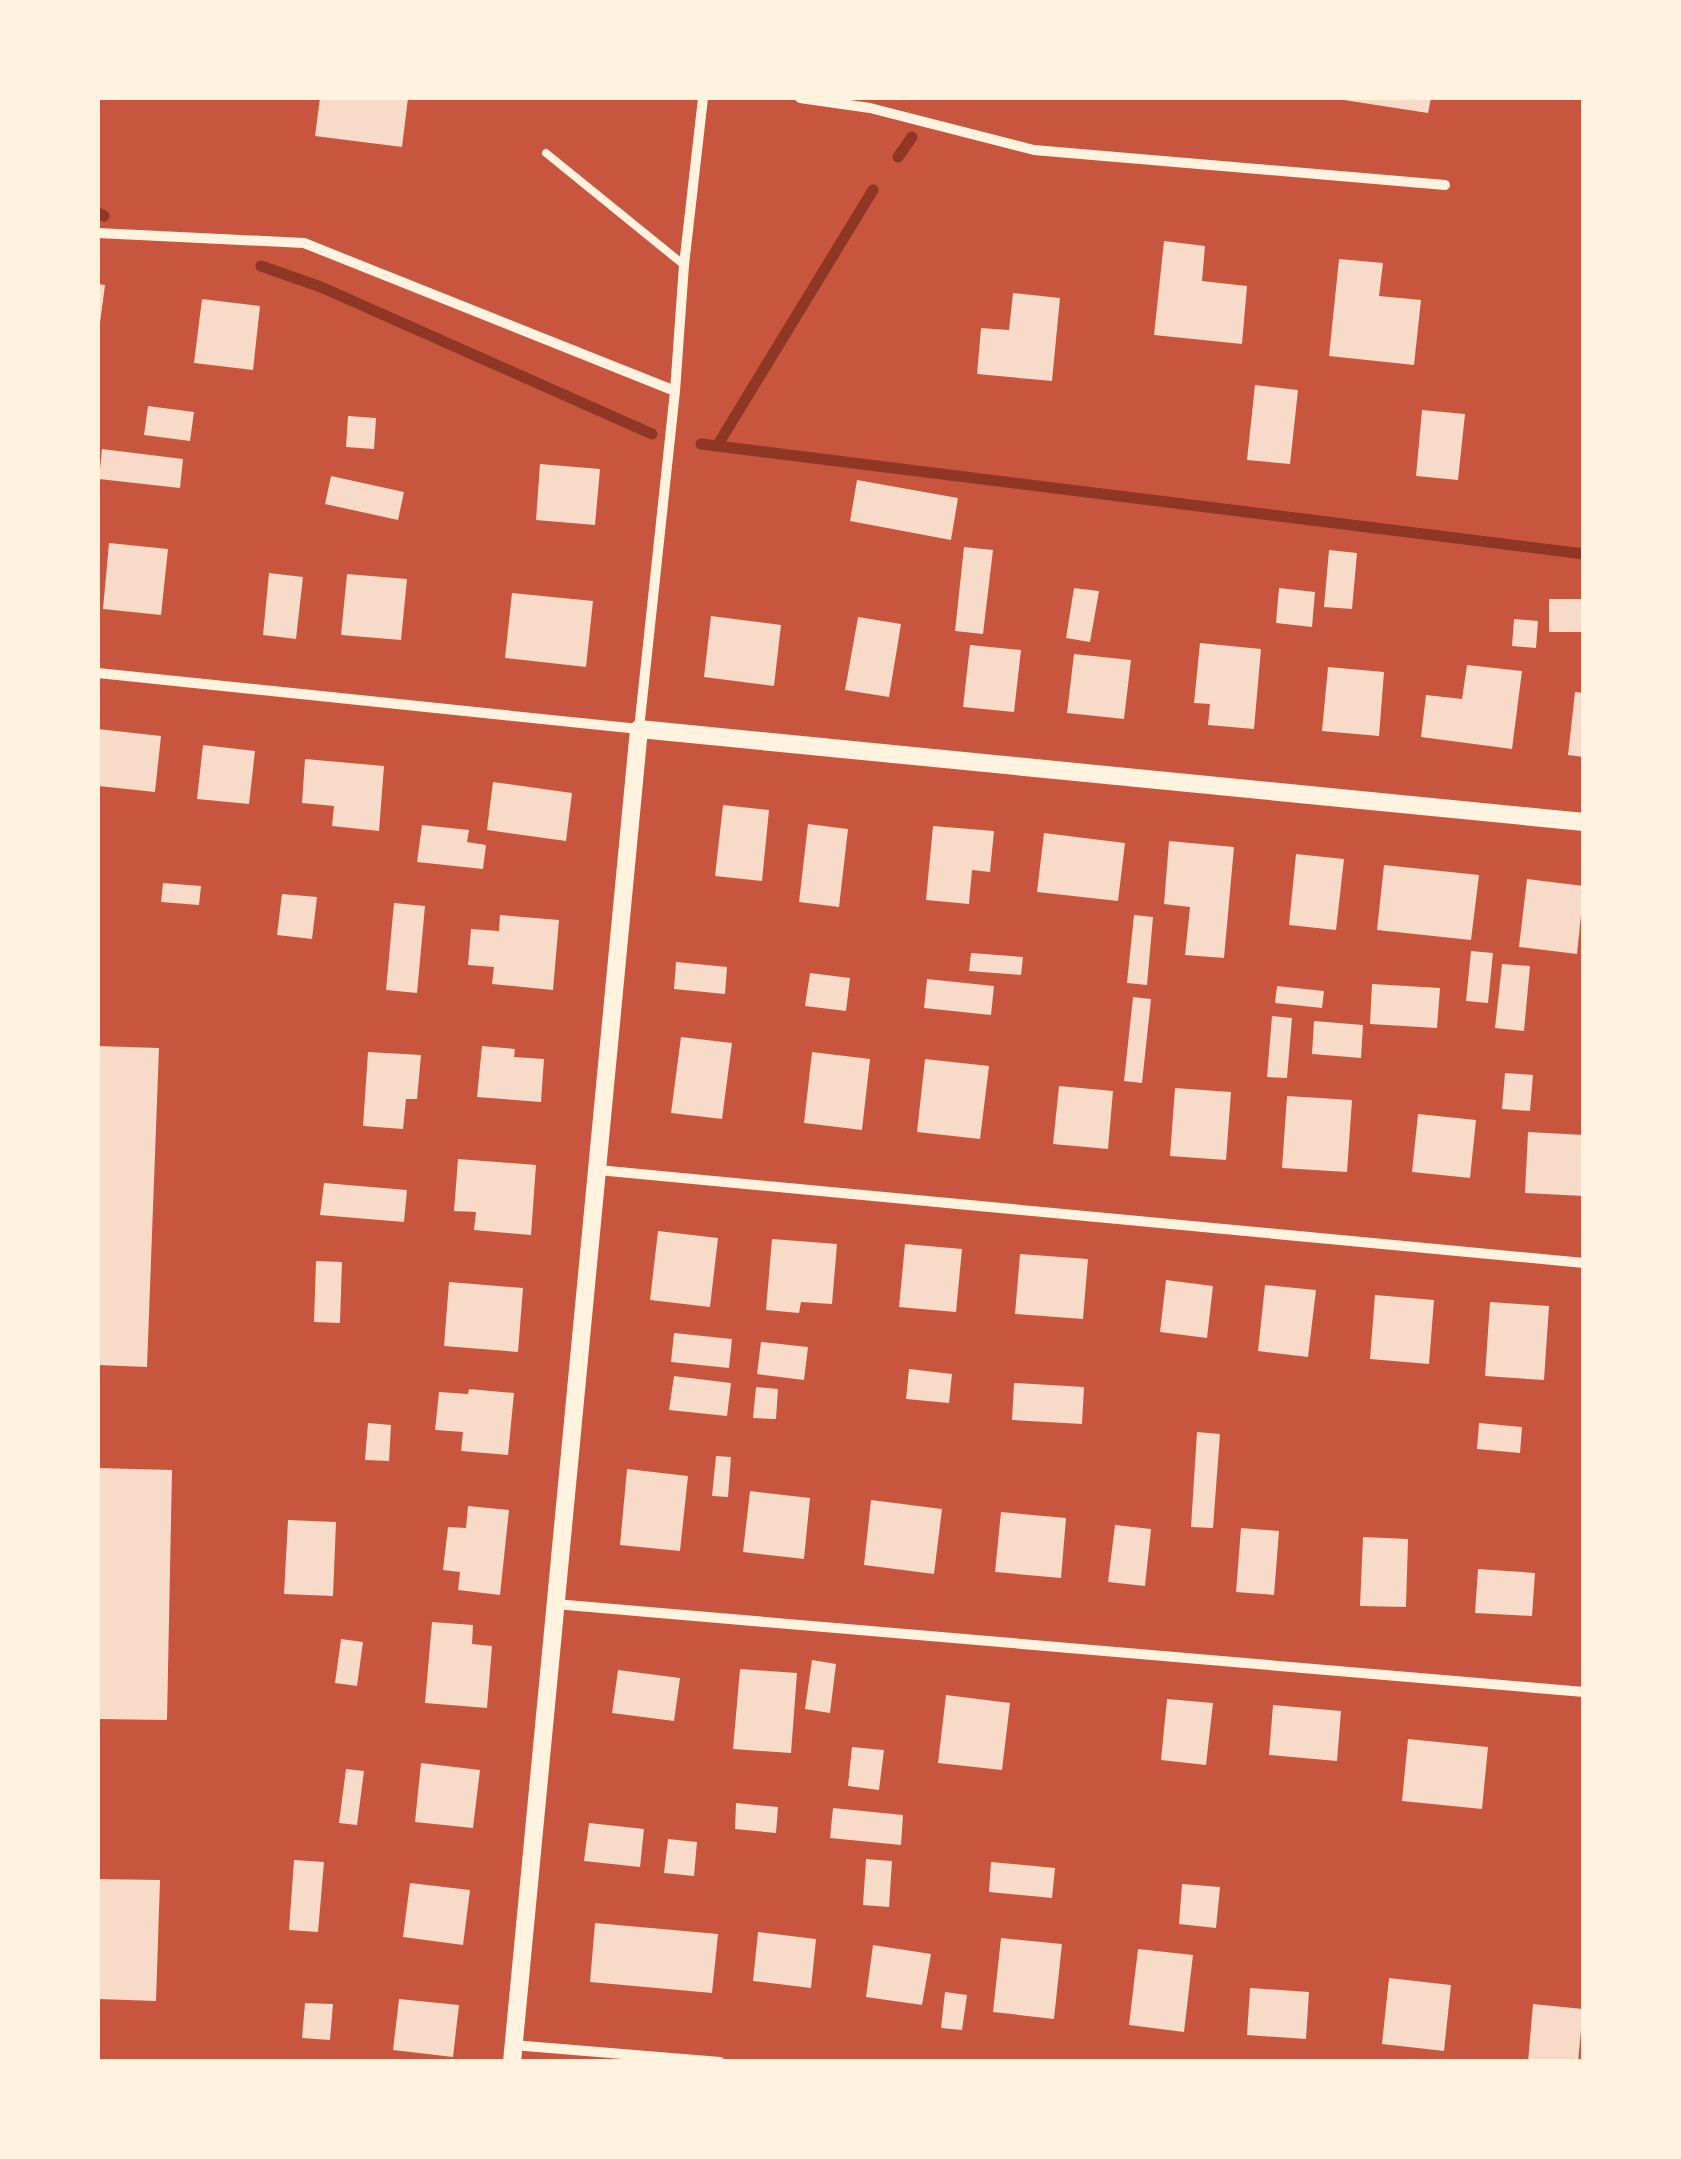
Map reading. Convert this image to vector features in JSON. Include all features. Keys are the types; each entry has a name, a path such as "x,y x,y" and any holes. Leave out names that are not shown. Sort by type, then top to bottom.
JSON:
{"street":[{"path":"704,98 684,265 675,391 639,729 513,2053 720,2062"},
{"path":"800,98 870,108 1034,150 1445,185"},
{"path":"98,233 304,244 675,391"},
{"path":"98,673 1584,822"},
{"path":"598,1170 1584,1263"},
{"path":"555,1604 1584,1692"}],"lane":[{"path":"546,153 684,265"}],"building":[{"path":"320,98 408,98 402,147 315,136"},
{"path":"1345,98 1431,98 1428,113"},
{"path":"1164,241 1205,246 1202,281 1247,286 1242,344 1154,335"},
{"path":"1339,259 1383,263 1379,296 1421,300 1414,365 1329,356"},
{"path":"98,284 105,285 100,323 98,323"},
{"path":"1013,293 1060,298 1052,381 977,374 981,328 1009,330"},
{"path":"202,299 260,306 253,370 194,363"},
{"path":"1255,385 1298,390 1290,464 1247,460"},
{"path":"148,406 194,412 190,441 144,435"},
{"path":"1422,410 1465,414 1458,480 1416,476"},
{"path":"348,416 376,418 374,449 346,447"},
{"path":"102,449 183,459 180,488 99,479"},
{"path":"540,464 600,469 595,525 536,520"},
{"path":"331,476 404,492 398,520 325,504"},
{"path":"857,480 958,498 951,540 850,521"},
{"path":"109,543 168,549 161,615 103,609"},
{"path":"964,547 993,550 983,634 955,631"},
{"path":"1329,550 1357,553 1352,609 1324,607"},
{"path":"269,573 303,577 296,639 263,635"},
{"path":"347,574 407,579 401,640 341,635"},
{"path":"1074,588 1099,591 1090,642 1066,638"},
{"path":"1279,588 1315,592 1312,627 1276,623"},
{"path":"512,593 593,601 586,667 505,658"},
{"path":"1549,599 1584,599 1584,632 1549,632"},
{"path":"711,616 781,625 774,686 704,677"},
{"path":"858,617 901,624 889,697 845,690"},
{"path":"1514,619 1538,621 1536,648 1512,646"},
{"path":"1200,643 1261,649 1254,729 1208,725 1210,704 1194,703"},
{"path":"970,645 1021,650 1014,712 963,707"},
{"path":"1074,654 1131,660 1124,719 1067,713"},
{"path":"1467,665 1522,671 1512,749 1421,737 1426,695 1462,699"},
{"path":"1328,667 1384,672 1379,736 1322,731"},
{"path":"1575,692 1584,693 1584,757 1568,755"},
{"path":"98,729 161,736 155,792 98,786"},
{"path":"203,745 255,751 249,804 197,799"},
{"path":"305,759 384,766 379,831 332,826 334,806 302,803"},
{"path":"493,782 572,793 566,841 487,830"},
{"path":"723,805 769,810 762,881 715,876"},
{"path":"808,824 848,829 839,907 799,902"},
{"path":"422,825 469,830 467,842 486,845 483,869 417,862"},
{"path":"933,826 994,831 990,872 972,870 969,904 926,900"},
{"path":"1044,833 1125,843 1118,901 1037,892"},
{"path":"1169,841 1234,847 1224,958 1185,955 1190,907 1164,904"},
{"path":"1296,854 1344,859 1336,930 1289,925"},
{"path":"1384,865 1479,875 1471,940 1377,930"},
{"path":"1527,879 1584,886 1577,954 1519,947"},
{"path":"163,883 201,886 199,905 161,902"},
{"path":"282,894 317,897 312,939 277,935"},
{"path":"394,903 425,906 417,993 386,990"},
{"path":"500,915 559,920 553,990 492,984 494,967 468,965 471,929 499,931"},
{"path":"1134,915 1153,917 1147,985 1127,983"},
{"path":"1471,951 1493,953 1488,1003 1466,1001"},
{"path":"971,953 1023,957 1021,975 969,971"},
{"path":"676,962 727,967 725,994 674,989"},
{"path":"1502,964 1530,966 1524,1031 1495,1028"},
{"path":"810,973 850,978 846,1011 805,1006"},
{"path":"927,979 994,986 991,1015 924,1008"},
{"path":"1372,984 1440,988 1437,1028 1370,1024"},
{"path":"1277,986 1324,991 1322,1008 1275,1003"},
{"path":"1133,997 1151,999 1142,1083 1124,1081"},
{"path":"1272,1016 1292,1018 1287,1078 1267,1077"},
{"path":"1314,1021 1363,1025 1361,1058 1312,1054"},
{"path":"681,1037 732,1043 722,1119 671,1113"},
{"path":"98,1046 159,1048 147,1367 98,1365"},
{"path":"482,1046 515,1049 514,1057 544,1059 541,1102 477,1097"},
{"path":"368,1052 421,1055 417,1099 406,1099 403,1129 363,1126"},
{"path":"812,1052 870,1059 862,1130 804,1123"},
{"path":"925,1059 989,1066 980,1139 917,1132"},
{"path":"1505,1073 1533,1075 1530,1111 1502,1109"},
{"path":"1059,1086 1113,1091 1108,1149 1053,1144"},
{"path":"1175,1088 1231,1092 1226,1160 1170,1156"},
{"path":"1287,1096 1352,1100 1347,1172 1282,1168"},
{"path":"1418,1114 1476,1120 1470,1178 1412,1172"},
{"path":"1528,1132 1584,1135 1584,1196 1525,1193"},
{"path":"458,1159 536,1165 531,1235 474,1230 476,1212 454,1211"},
{"path":"324,1183 407,1190 404,1222 320,1215"},
{"path":"658,1231 718,1238 710,1307 650,1300"},
{"path":"772,1239 837,1244 832,1304 801,1302 799,1313 766,1310"},
{"path":"905,1244 962,1249 956,1312 899,1307"},
{"path":"1020,1254 1088,1259 1083,1319 1015,1314"},
{"path":"316,1261 342,1262 340,1323 314,1322"},
{"path":"1166,1280 1213,1286 1207,1338 1160,1332"},
{"path":"449,1282 523,1288 518,1352 444,1346"},
{"path":"1265,1285 1316,1290 1308,1357 1258,1351"},
{"path":"1375,1295 1434,1300 1429,1364 1370,1359"},
{"path":"1490,1302 1549,1306 1544,1380 1485,1376"},
{"path":"674,1333 732,1339 729,1368 671,1362"},
{"path":"761,1342 808,1347 804,1380 757,1374"},
{"path":"909,1369 952,1374 949,1403 906,1399"},
{"path":"674,1376 731,1383 727,1416 669,1410"},
{"path":"1014,1383 1084,1387 1082,1424 1012,1420"},
{"path":"756,1387 778,1389 776,1419 753,1418"},
{"path":"469,1389 514,1393 508,1455 461,1451 463,1432 435,1430 439,1392 468,1394"},
{"path":"368,1423 391,1425 389,1461 365,1460"},
{"path":"1479,1423 1522,1427 1520,1453 1477,1449"},
{"path":"1197,1432 1220,1434 1213,1528 1191,1527"},
{"path":"716,1456 731,1457 728,1497 712,1496"},
{"path":"98,1468 172,1470 167,1720 98,1719"},
{"path":"627,1469 688,1476 680,1551 620,1545"},
{"path":"750,1491 810,1498 804,1559 743,1552"},
{"path":"871,1500 942,1509 934,1574 864,1565"},
{"path":"468,1506 509,1510 500,1595 458,1590 460,1572 443,1570 448,1527 466,1528"},
{"path":"1001,1512 1066,1518 1061,1578 995,1572"},
{"path":"288,1520 336,1522 333,1596 284,1594"},
{"path":"1115,1525 1151,1529 1145,1586 1108,1582"},
{"path":"1241,1528 1279,1531 1274,1595 1236,1592"},
{"path":"1363,1537 1408,1539 1406,1607 1360,1606"},
{"path":"1478,1569 1535,1573 1532,1616 1475,1613"},
{"path":"432,1622 473,1625 472,1644 492,1646 487,1708 425,1703"},
{"path":"341,1639 363,1642 357,1686 335,1683"},
{"path":"812,1660 836,1664 830,1713 805,1709"},
{"path":"740,1669 797,1673 791,1753 733,1749"},
{"path":"618,1670 680,1678 674,1721 612,1713"},
{"path":"946,1695 1010,1703 1002,1770 938,1763"},
{"path":"1167,1699 1213,1703 1206,1765 1161,1760"},
{"path":"1273,1705 1341,1711 1337,1761 1269,1755"},
{"path":"1408,1739 1488,1747 1482,1809 1402,1801"},
{"path":"852,1747 884,1750 879,1790 848,1786"},
{"path":"421,1763 480,1770 473,1828 415,1822"},
{"path":"346,1769 364,1771 357,1825 339,1823"},
{"path":"736,1803 778,1807 776,1833 735,1829"},
{"path":"833,1808 903,1815 901,1845 830,1838"},
{"path":"589,1823 644,1829 640,1867 584,1861"},
{"path":"668,1839 697,1842 694,1876 664,1873"},
{"path":"866,1859 892,1861 889,1907 863,1905"},
{"path":"294,1860 324,1862 318,1932 289,1930"},
{"path":"991,1862 1055,1868 1052,1898 989,1892"},
{"path":"98,1879 160,1880 156,2001 98,1999"},
{"path":"410,1883 470,1890 463,1945 403,1937"},
{"path":"1182,1884 1220,1887 1216,1928 1179,1924"},
{"path":"595,1923 718,1934 712,1993 590,1982"},
{"path":"758,1932 816,1939 811,1988 753,1981"},
{"path":"1001,1938 1062,1944 1054,2019 993,2012"},
{"path":"873,1945 931,1954 922,2005 866,1997"},
{"path":"1138,1949 1193,1955 1184,2032 1129,2025"},
{"path":"1389,1978 1451,1985 1444,2051 1382,2044"},
{"path":"1250,1988 1309,1992 1306,2039 1247,2035"},
{"path":"945,1992 967,1995 962,2030 941,2028"},
{"path":"399,1999 459,2005 453,2057 393,2050"},
{"path":"305,2003 333,2004 330,2040 302,2038"},
{"path":"1533,2004 1583,2009 1578,2062 1528,2062"}],"waterway":[{"path":"898,157 912,137"},
{"path":"717,446 873,190"},
{"path":"98,213 104,216"},
{"path":"261,266 321,287 652,434"},
{"path":"701,444 1584,554"}]}
